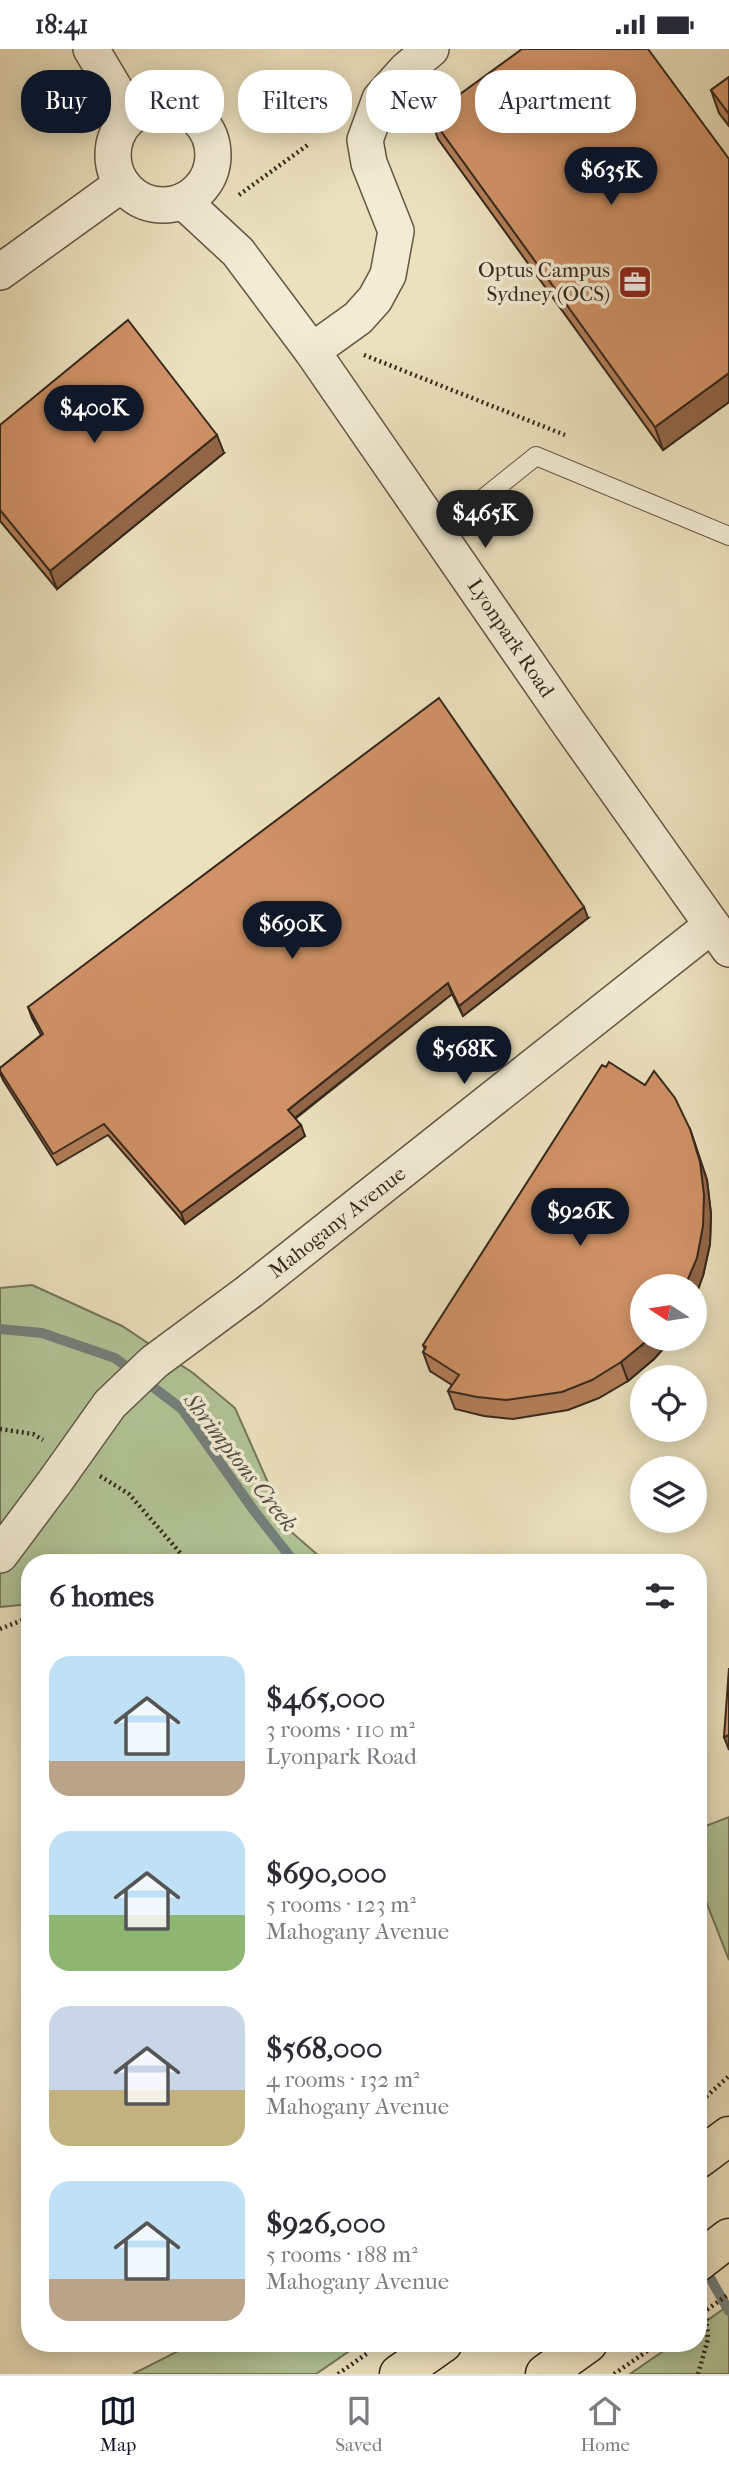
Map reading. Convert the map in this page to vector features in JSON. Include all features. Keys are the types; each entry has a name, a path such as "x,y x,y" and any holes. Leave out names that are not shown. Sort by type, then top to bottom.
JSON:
{"main road":[{"path":"707,2153 729,2137"},
{"path":"707,2255 729,2238"},
{"path":"385,2363 417,2352"},
{"path":"545,2374 576,2352"}],"street":[{"path":"91,49 125,106"},
{"path":"320,346 358,318 375,299 388,275 396,231 369,163 365,141 380,99 406,70 431,49"},
{"path":"125,123 115,141 114,163 122,184 134,196 149,203 166,205 183,201 197,192 207,179 212,162 212,145 208,133"},
{"path":"0,272 122,184"},
{"name":"Lyonpark Road","path":"183,201 238,252 320,346 439,534 721,937"},
{"name":"Mahogany Avenue","path":"0,1555 55,1463 153,1362 721,937"}],"lane":[{"path":"439,534 536,456 729,536"}],"path":[{"path":"239,195 309,144"},
{"path":"320,346 565,435"},
{"path":"0,1429 33,1434 55,1463"},
{"path":"97,1474 129,1494 181,1554"},
{"path":"0,1629 21,1621"},
{"path":"707,2096 728,2076"},
{"path":"707,2310 729,2294"},
{"path":"614,2374 646,2352"},
{"path":"698,2374 704,2352"},
{"path":"338,2374 385,2363"}],"green space":[{"path":"32,1285 122,1326 193,1373 235,1408 289,1530 317,1554 21,1554 21,1605 0,1607 0,1288"},
{"path":"729,1817 729,1960 707,1904 707,1826"},
{"path":"729,2305 729,2374 630,2374 662,2352 707,2352 707,2321"},
{"path":"176,2352 348,2352 316,2374 133,2374"}],"building":[{"name":"Optus Campus Sydney (OCS)","path":"522,49 648,49 729,159 729,373 655,427 442,133 461,133 461,93 475,83 475,133 636,133 636,70 493,70"},
{"path":"729,77 729,114 711,90"},
{"path":"128,320 217,435 50,571 0,510 0,425"},
{"path":"439,698 584,907 459,1006 448,983 288,1110 301,1125 181,1213 104,1124 53,1154 0,1071 0,1068 43,1034 28,1007"},
{"path":"609,1062 645,1085 654,1071 675,1098 690,1129 700,1162 704,1195 703,1226 697,1258 690,1274 630,1274 630,1351 634,1351 592,1380 562,1392 506,1400 448,1391 459,1375 423,1352 426,1347 423,1345 602,1065 606,1067"},
{"path":"729,1668 729,1735 724,1737"}],"waterway":[{"name":"Shrimptons Creek","path":"0,1329 42,1333 115,1358 182,1409 288,1554"},
{"name":"Shrimptons Creek","path":"707,2272 729,2311"}],"place":[{"name":"Optus Campus Sydney (OCS)","path":"635,282"}]}
